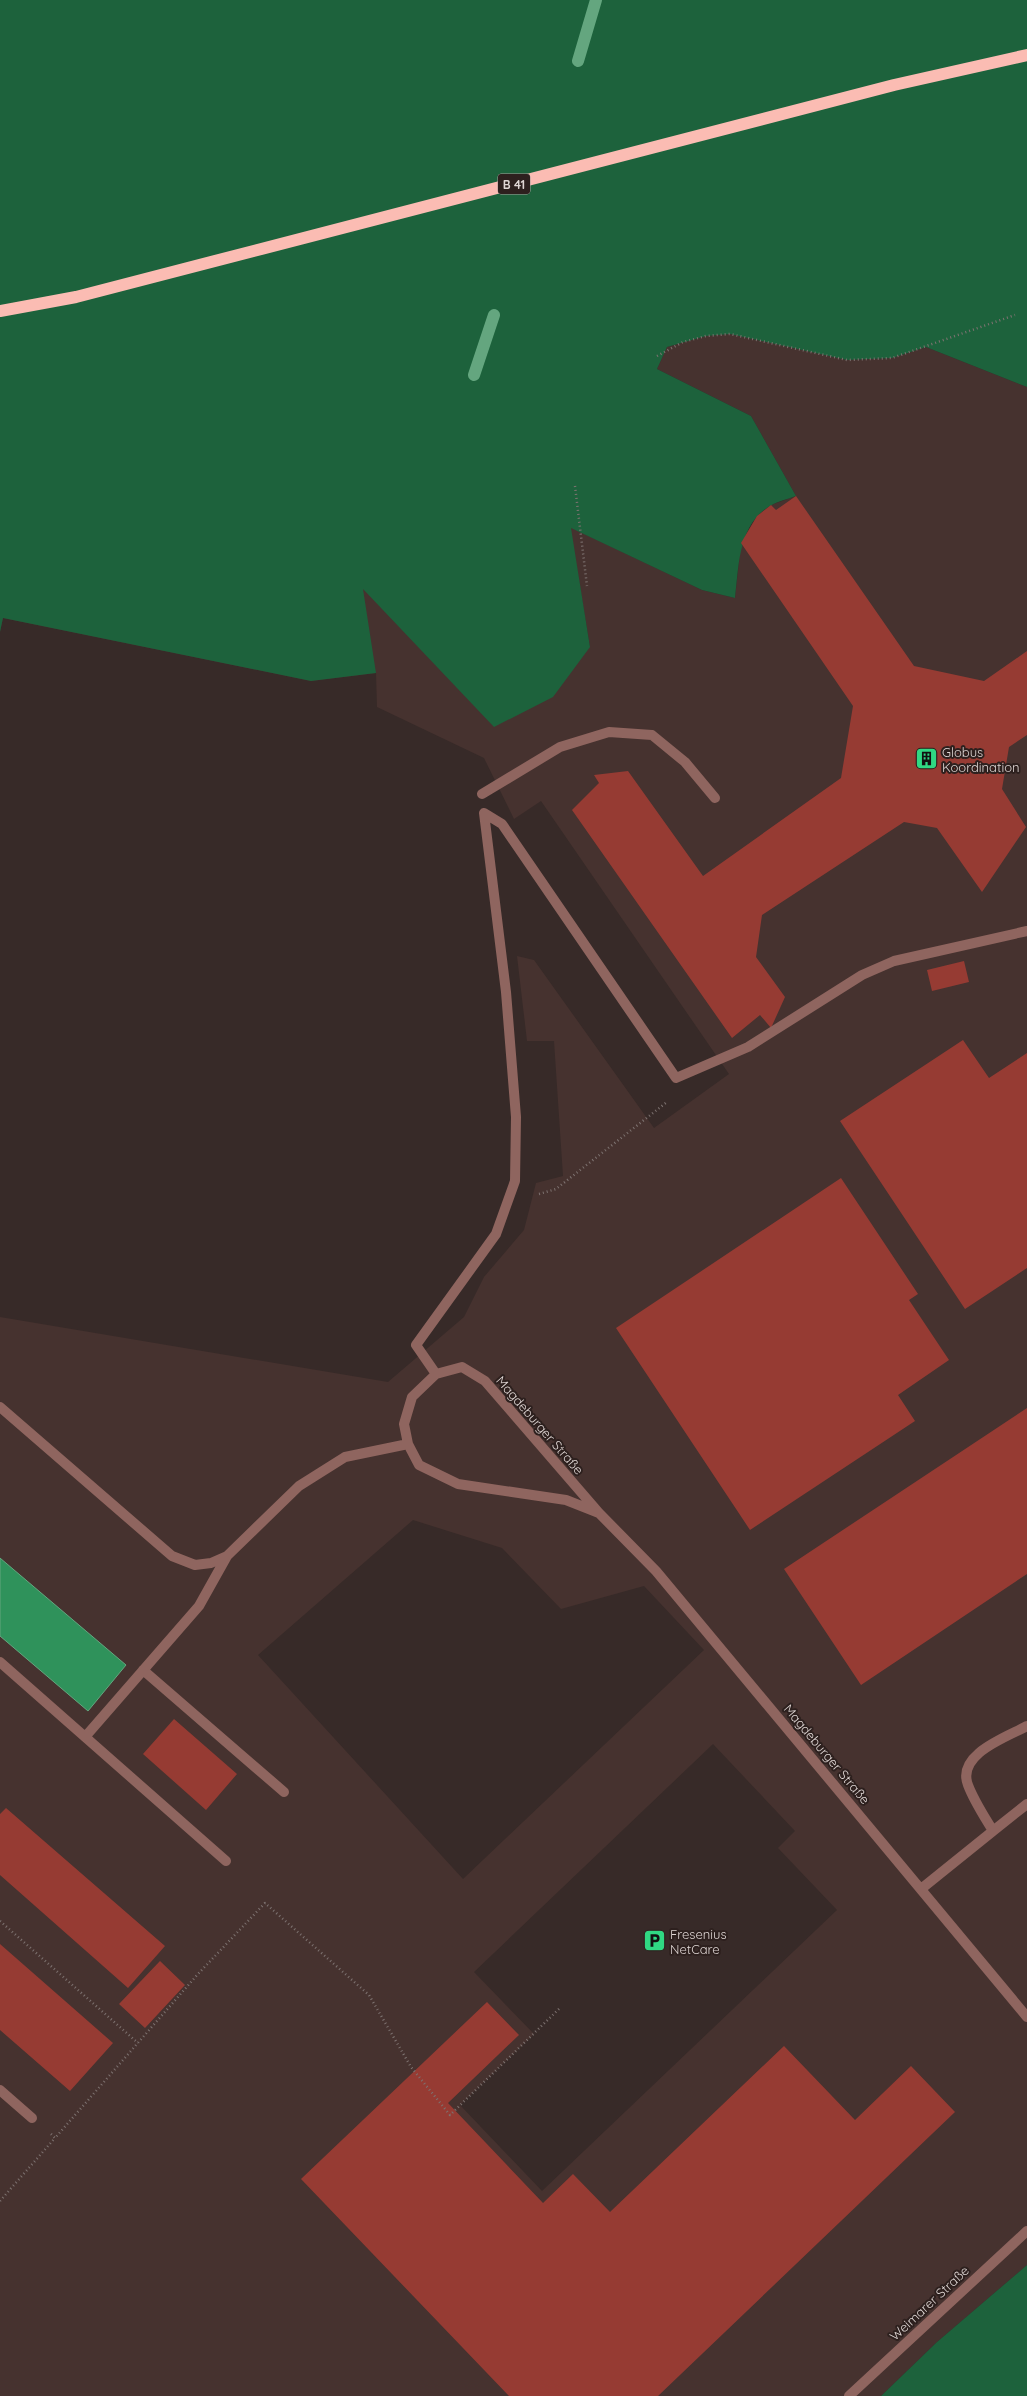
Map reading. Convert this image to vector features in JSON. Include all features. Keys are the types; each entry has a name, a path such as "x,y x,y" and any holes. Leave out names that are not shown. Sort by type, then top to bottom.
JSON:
{"highway":[{"name":"B 41","path":"0,311 76,297 894,85 1027,55"}],"street":[{"path":"482,794 560,747 609,732 652,735 685,762 715,798"},
{"path":"436,1374 416,1345 496,1234 515,1181 516,1118 506,992 484,813 502,824 676,1078 748,1047 862,975 888,964 1027,931"},
{"name":"Magdeburger Straße","path":"600,1513 566,1500 458,1484 419,1465 408,1444 404,1424 412,1396 436,1374 462,1368 485,1381 600,1513 656,1571 1027,2017"},
{"path":"0,1407 172,1556 195,1565 211,1563 227,1556"},
{"path":"84,1737 199,1606 227,1556 299,1486 345,1457 408,1444"},
{"path":"0,1662 226,1860"},
{"path":"143,1670 284,1792"},
{"path":"992,1831 967,1783 967,1766 979,1751 1027,1726"},
{"path":"921,1888 1027,1804"},
{"path":"0,2090 32,2118"},
{"name":"Weimarer Straße","path":"849,2396 1027,2231"}],"path":[{"path":"657,356 684,342 706,336 730,334 847,360 892,358 1015,315"},
{"path":"575,486 587,586"},
{"path":"507,1204 556,1189 668,1102 686,1074"},
{"path":"0,2201 138,2043 265,1903 369,1995 411,2067 450,2115 561,2007"},
{"path":"0,1921 138,2043"},
{"path":"32,2118 55,2138"}],"shaded area":[{"path":"0,0 1027,0 1027,387 926,347 892,358 847,360 730,334 706,336 667,347 657,369 751,416 796,496 770,506 759,514 752,524 746,535 739,560 735,598 702,590 571,528 590,647 553,697 494,727 363,589 376,673 311,681 3,618 0,632"},
{"path":"730,334 847,360 892,358 926,347 1027,387 1027,2265 937,2342 881,2396 0,2396 0,1317 388,1382 464,1317 484,1277 524,1230 536,1183 563,1176 554,1041 527,1041 517,956 534,960 654,1128 729,1074 541,801 514,819 484,758 377,707 376,673 311,681 3,618 0,632 0,479 590,647 570,527 702,590 735,598 741,543 757,516 771,505 796,496 751,416 657,369 667,347 706,336","holes":["413,1520 502,1548 561,1609 644,1586 704,1650 463,1879 258,1655","713,1744 795,1831 778,1848 837,1910 542,2191 460,2105 534,2034 474,1972"]},
{"path":"0,1558 126,1665 88,1711 0,1636"},
{"path":"1027,2265 1027,2396 881,2396 937,2342"}],"building":[{"name":"Globus Koordination","path":"796,496 914,666 984,681 1027,651 1027,735 1009,747 1002,789 1026,827 982,892 937,828 904,822 762,915 756,957 785,997 771,1028 760,1015 732,1038 572,810 599,783 594,775 628,771 703,876 841,778 853,706 741,543 757,516 771,505 776,510"},
{"path":"964,961 969,982 932,991 927,970"},
{"path":"963,1040 989,1078 1027,1053 1027,1268 965,1309 840,1121"},
{"path":"841,1178 918,1294 909,1300 949,1360 898,1395 915,1421 750,1530 616,1328"},
{"path":"1027,1408 1027,1574 861,1685 784,1569"},
{"path":"174,1719 237,1774 206,1810 143,1754"},
{"path":"6,1808 165,1946 128,1988 0,1875 0,1814"},
{"path":"0,1944 113,2043 70,2091 0,2030"},
{"path":"160,1961 185,1985 145,2028 119,2004"},
{"path":"487,2002 519,2035 448,2103 543,2203 573,2174 610,2212 784,2046 855,2120 911,2066 955,2112 658,2396 509,2396 301,2179"}],"waterway":[{"path":"578,61 596,0"},
{"path":"474,375 494,315"}],"place":[{"name":"Globus Koordination","path":"926,759"},
{"name":"Fresenius NetCare","path":"655,1941"}]}
